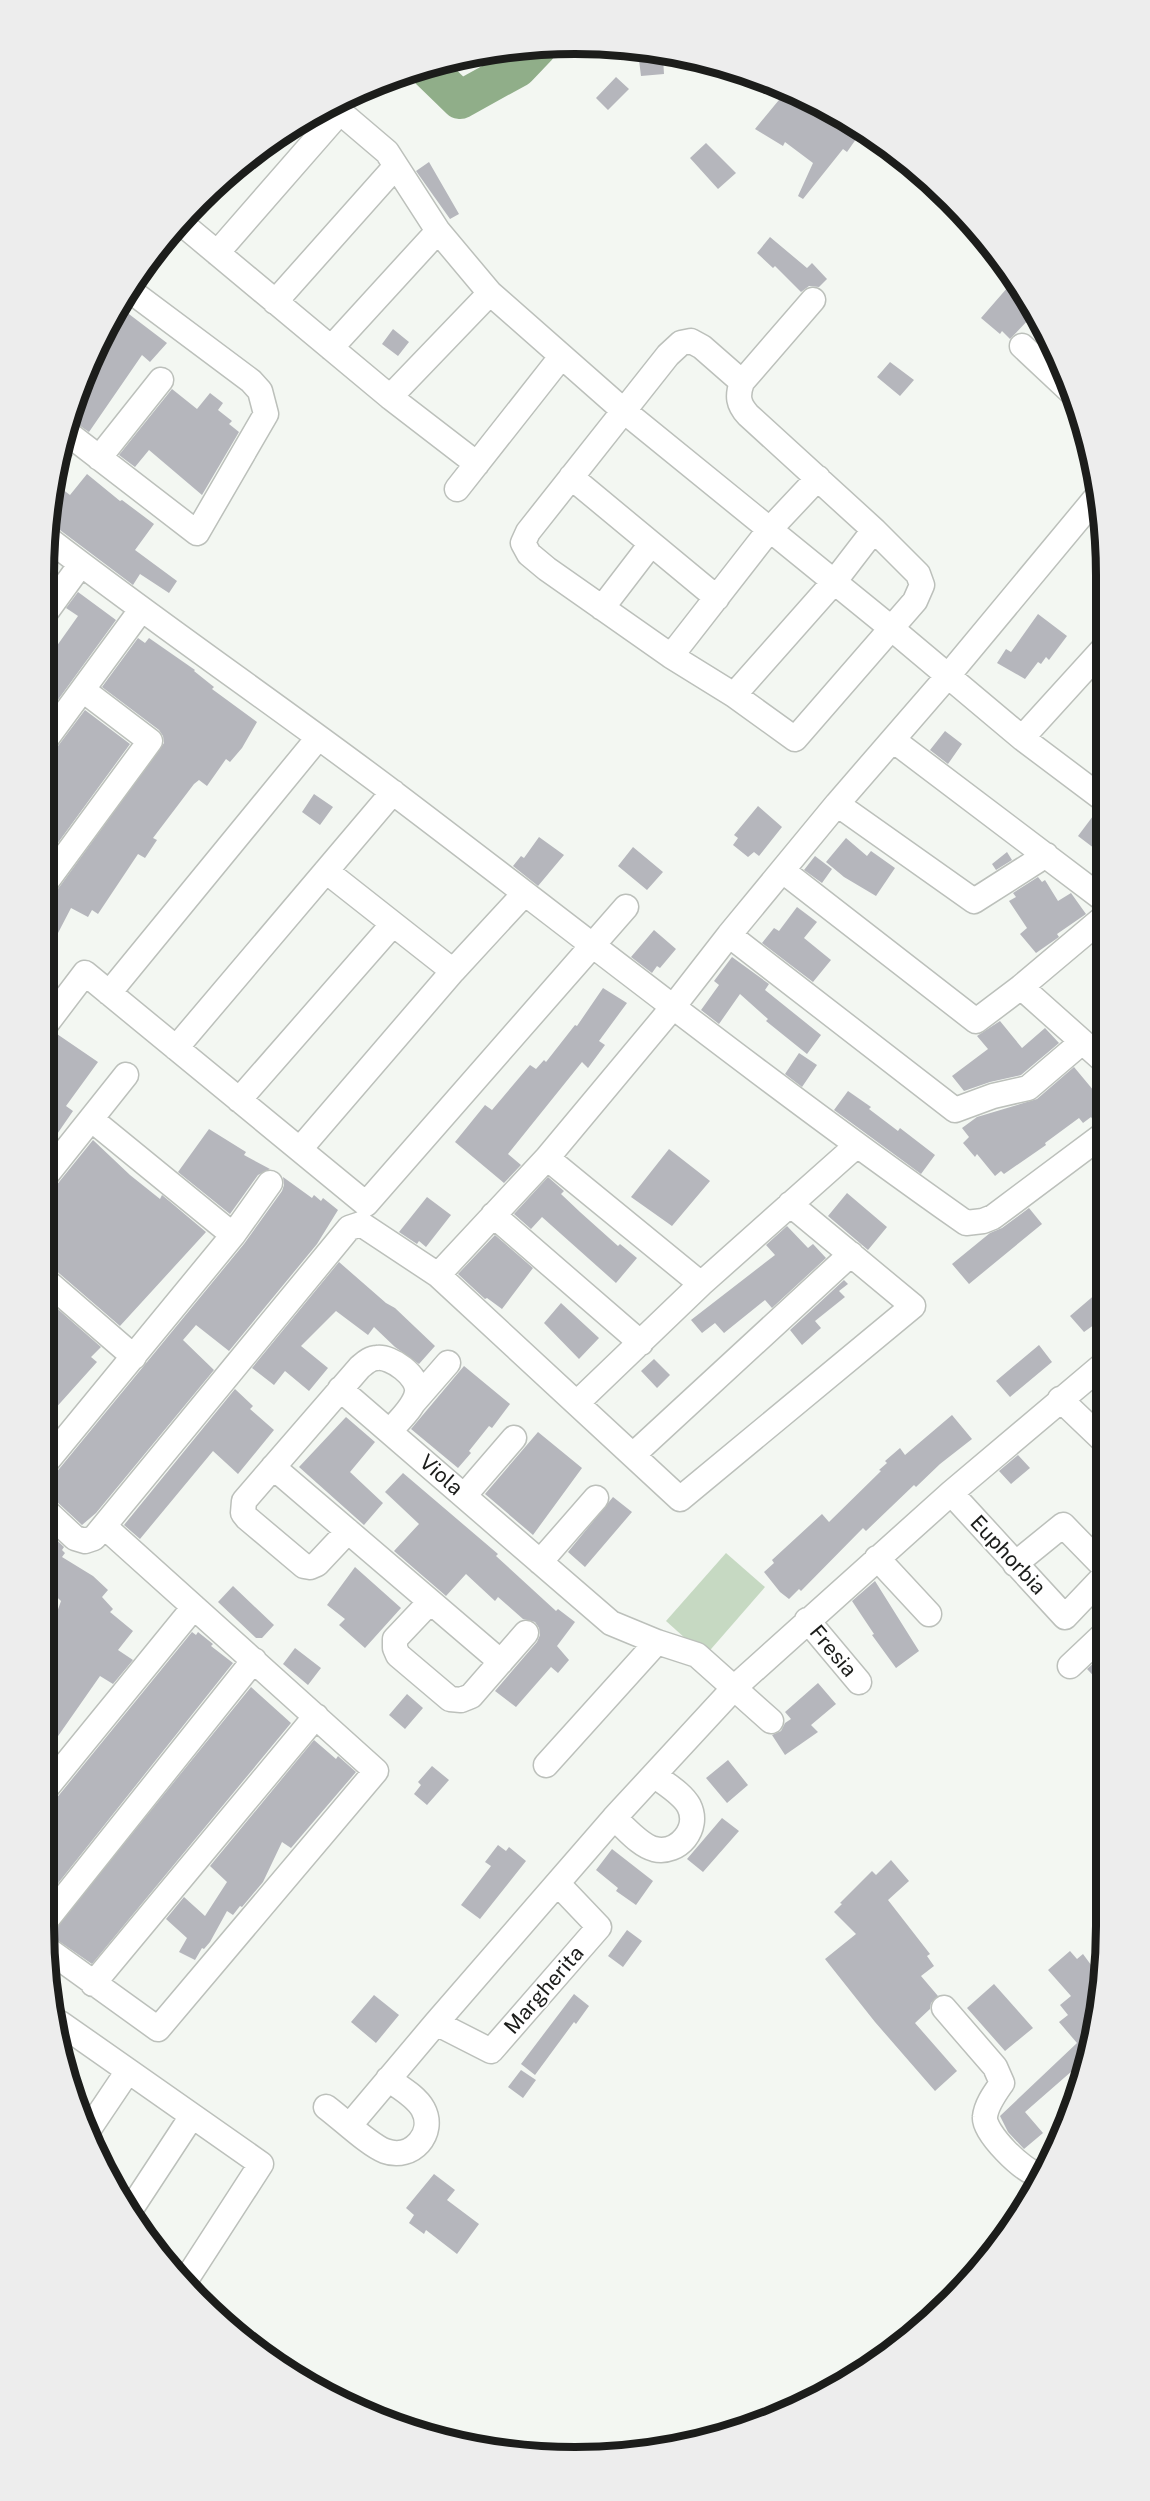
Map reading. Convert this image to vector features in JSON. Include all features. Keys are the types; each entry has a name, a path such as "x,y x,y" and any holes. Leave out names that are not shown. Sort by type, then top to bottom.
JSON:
{"street":[{"path":"338,112 387,152 438,231 490,293 561,357 891,628 947,677 1096,794"},
{"path":"217,253 327,118"},
{"path":"275,302 396,166"},
{"path":"187,227 390,397 477,464"},
{"path":"331,348 438,231"},
{"path":"390,397 490,293"},
{"path":"73,437 197,533 266,414 260,391 251,381 136,295"},
{"path":"742,382 702,346 692,341 681,343 668,355 571,477 528,532 524,543 529,554 602,608 671,656 734,695 795,739 915,601 922,585 918,574 874,530 743,409 738,394 742,382 813,300"},
{"path":"1022,346 1057,379"},
{"path":"457,489 561,357"},
{"path":"99,458 161,380"},
{"path":"571,477 717,598"},
{"path":"671,656 770,529 818,478"},
{"path":"438,1275 547,1158 837,804 947,677 1091,503"},
{"path":"734,695 834,582 874,530"},
{"path":"55,544 141,610 393,792 592,947 856,1146 966,1223 993,1217 1096,1140"},
{"path":"602,608 651,544"},
{"path":"54,601 81,564"},
{"path":"54,729 141,610"},
{"path":"1022,738 1096,657"},
{"path":"54,871 150,741 83,690"},
{"path":"109,993 318,738"},
{"path":"893,740 1096,893"},
{"path":"176,1048 393,792"},
{"path":"837,804 974,901 1046,855"},
{"path":"326,871 453,970"},
{"path":"783,871 976,1021 1021,987 1096,924"},
{"path":"300,1149 453,970 524,894"},
{"path":"54,1014 86,973 366,1204 626,907"},
{"path":"239,1100 393,924"},
{"path":"729,935 955,1110 993,1096 1028,1088 1082,1042"},
{"path":"1021,987 1096,1054"},
{"path":"54,1165 126,1075"},
{"path":"91,1119 233,1235"},
{"path":"578,1402 701,1284 856,1146"},
{"path":"547,1158 701,1284"},
{"path":"54,1453 233,1235 270,1184"},
{"path":"54,1518 75,1538 85,1541 94,1538 349,1228 361,1224 438,1275 578,1402 680,1499 913,1306 790,1204"},
{"path":"493,1215 641,1343"},
{"path":"633,1455 851,1254"},
{"path":"54,1288 134,1357"},
{"path":"348,1531 316,1564 310,1567 304,1566 247,1518 243,1513 244,1501 340,1389 369,1360 378,1357 389,1360 415,1381 417,1390 414,1402"},
{"path":"390,1431 448,1363"},
{"path":"350,2125 614,1818 735,1687 951,1493 1096,1370"},
{"name":"Viola","path":"340,1389 611,1623 697,1655 771,1721"},
{"path":"1060,1399 1096,1433"},
{"path":"464,1496 514,1438"},
{"path":"273,1467 501,1662"},
{"name":"Euphorbia","path":"951,1493 1065,1617 1096,1584"},
{"path":"540,1562 596,1498"},
{"path":"1015,1564 1063,1525 1096,1559"},
{"path":"55,1954 158,2029 376,1771 105,1527"},
{"path":"877,1558 929,1614"},
{"path":"430,1602 395,1639 395,1648 398,1655 450,1699 461,1700 471,1696 526,1633"},
{"path":"54,1779 194,1607"},
{"name":"Fresia","path":"807,1620 859,1682"},
{"path":"1070,1666 1096,1641"},
{"path":"546,1765 657,1642"},
{"path":"54,1910 254,1660"},
{"path":"93,1984 316,1716"},
{"path":"614,1818 645,1845 655,1849 674,1847 683,1842 692,1824 692,1814 688,1805 654,1775"},
{"name":"Margherita","path":"436,2023 491,2051 599,1927 558,1884"},
{"path":"944,2008 995,2067 1001,2078 1002,2083 991,2099 985,2117 986,2124 996,2140 1022,2167 1033,2173"},
{"path":"64,2029 261,2164 189,2276"},
{"path":"93,2122 128,2071"},
{"path":"326,2107 383,2151 393,2154 404,2153 420,2143 427,2125 422,2106 388,2079"},
{"path":"135,2203 192,2116"}],"green space":[{"path":"726,1553 765,1587 705,1656 666,1621"}],"building":[{"path":"639,60 663,62 664,74 641,76"},
{"path":"616,77 629,89 608,110 596,98"},
{"path":"781,97 836,124 857,138 847,152 843,149 803,199 798,196 813,163 785,142 783,146 755,129"},
{"path":"706,143 736,173 718,189 690,158"},
{"path":"429,162 459,214 450,219 416,171"},
{"path":"770,237 807,268 812,263 827,279 819,287 809,286 801,292 775,266 773,268 757,253"},
{"path":"1008,287 1029,319 1010,339 1002,331 1000,334 981,318"},
{"path":"126,312 167,343 150,362 142,355 89,432 77,424 94,376"},
{"path":"393,329 409,342 398,356 382,344"},
{"path":"890,362 914,380 900,396 877,377"},
{"path":"172,389 197,409 210,393 223,403 218,410 232,421 229,424 239,432 202,495 149,450 135,467 119,455"},
{"path":"69,452 73,455 66,466"},
{"path":"87,474 120,501 122,500 154,524 135,550 177,581 169,593 140,574 133,585 56,527 61,488 70,495"},
{"path":"78,592 116,620 54,705 54,650 78,616 66,608"},
{"path":"1038,614 1067,636 1049,660 1046,657 1041,664 1038,662 1025,679 997,663 1006,649 1011,652"},
{"path":"138,638 145,643 149,638 195,670 214,687 212,689 257,722 242,748 230,762 226,759 207,786 199,780 194,784 153,838 157,840 145,858 138,854 98,914 92,910 88,917 71,908 54,941 54,894 164,743 159,730 102,687"},
{"path":"85,710 130,744 54,848 54,751"},
{"path":"945,731 962,744 948,764 930,750"},
{"path":"314,794 333,807 320,825 302,812"},
{"path":"758,806 782,827 759,856 754,852 748,857 733,845 738,838 734,835"},
{"path":"1093,816 1096,818 1096,850 1078,836"},
{"path":"539,837 564,855 538,886 513,866 521,856 524,858"},
{"path":"846,838 867,856 871,851 895,868 876,896 844,877 826,862"},
{"path":"633,847 663,872 647,890 618,866"},
{"path":"1007,852 1012,860 996,870 992,864"},
{"path":"815,856 832,869 822,883 804,870"},
{"path":"1038,877 1042,882 1045,880 1058,901 1071,893 1086,914 1057,934 1059,937 1036,953 1020,934 1027,928 1009,901 1016,897 1013,893"},
{"path":"797,907 817,922 804,938 831,960 813,982 762,943 774,928 779,931"},
{"path":"654,930 676,949 660,968 657,966 652,973 631,957"},
{"path":"732,957 769,984 765,990 821,1035 807,1054 766,1021 768,1019 740,994 719,1024 701,1010 719,985 714,981"},
{"path":"603,988 627,1003 599,1041 605,1045 588,1068 582,1062 508,1154 521,1165 504,1183 455,1142 485,1105 492,1110 530,1065 536,1069 544,1060 546,1062 575,1025 577,1026"},
{"path":"1000,1021 1022,1048 1045,1028 1059,1043 1021,1075 964,1091 952,1076 988,1049 977,1036"},
{"path":"57,1034 98,1062 66,1106 73,1111 54,1139 54,1037"},
{"path":"799,1053 817,1065 802,1087 785,1074"},
{"path":"1074,1067 1096,1093 1096,1123 1091,1117 1083,1123 1079,1118 1045,1143 1046,1145 1004,1174 1001,1171 995,1176 977,1154 975,1157 963,1143 969,1137 962,1128 977,1117 1037,1099"},
{"path":"848,1091 871,1107 869,1109 898,1131 900,1128 935,1155 921,1174 834,1110"},
{"path":"209,1129 246,1152 244,1155 270,1169 258,1175 230,1214 178,1172"},
{"path":"93,1140 130,1175 160,1199 162,1195 206,1232 120,1326 54,1269 55,1187"},
{"path":"669,1149 710,1181 672,1226 631,1197"},
{"path":"283,1177 312,1198 314,1195 321,1201 323,1198 338,1210 317,1244 229,1351 196,1325 183,1340 214,1370 96,1513 82,1525 54,1499 54,1474 244,1244 284,1185"},
{"path":"548,1177 564,1191 561,1194 580,1212 618,1246 620,1244 637,1258 616,1283 542,1217 531,1229 514,1214"},
{"path":"847,1193 887,1227 868,1250 828,1216"},
{"path":"427,1197 451,1215 426,1247 419,1241 417,1244 399,1232"},
{"path":"1029,1208 1042,1224 969,1284 952,1264 990,1233 1002,1228"},
{"path":"787,1226 808,1248 813,1244 826,1258 772,1308 765,1300 724,1333 715,1323 702,1333 691,1320 775,1255 766,1245"},
{"path":"495,1235 533,1268 502,1309 487,1298 485,1299 458,1274"},
{"path":"339,1262 386,1303 395,1308 435,1346 419,1364 395,1347 374,1327 368,1335 336,1311 301,1346 328,1368 309,1391 285,1371 274,1385 252,1368"},
{"path":"844,1280 848,1284 839,1291 845,1297 815,1321 821,1328 802,1345 790,1330"},
{"path":"1096,1294 1096,1323 1084,1332 1070,1316"},
{"path":"561,1303 599,1338 579,1359 544,1323"},
{"path":"54,1306 101,1347 91,1357 97,1362 54,1410"},
{"path":"1039,1345 1052,1362 1010,1397 996,1381"},
{"path":"654,1359 670,1375 657,1388 641,1371"},
{"path":"464,1366 510,1404 492,1428 489,1426 458,1468 411,1429"},
{"path":"235,1389 253,1406 250,1409 274,1430 238,1474 213,1451 140,1539 124,1525"},
{"path":"952,1415 972,1439 940,1464 916,1487 914,1485 866,1531 863,1528 801,1591 799,1589 789,1599 780,1592 764,1572 774,1563 772,1560 822,1514 829,1522 881,1471 879,1470 887,1463 885,1461 900,1448 905,1455"},
{"path":"346,1417 375,1442 350,1472 383,1503 364,1525 299,1467"},
{"path":"538,1432 582,1468 533,1535 485,1494"},
{"path":"1018,1455 1030,1468 1011,1484 999,1471"},
{"path":"403,1473 498,1554 496,1556 556,1611 558,1609 575,1622 557,1646 569,1660 558,1673 551,1667 516,1707 495,1691 537,1642 540,1635 539,1628 535,1622 523,1619 498,1597 495,1601 466,1574 446,1596 394,1551 419,1524 385,1492"},
{"path":"613,1497 632,1512 585,1567 568,1552"},
{"path":"54,1538 64,1547 62,1550 65,1553 62,1557 93,1576 108,1590 102,1597 113,1609 110,1612 133,1631 118,1650 133,1660 113,1684 100,1676 56,1739 54,1738 54,1621 61,1601 54,1594"},
{"path":"355,1567 401,1608 365,1648 339,1625 345,1619 327,1605"},
{"path":"875,1581 919,1651 896,1668 872,1635 874,1634 852,1601"},
{"path":"233,1586 274,1625 262,1638 256,1638 218,1602"},
{"path":"192,1632 196,1635 198,1632 213,1644 211,1646 233,1663 54,1888 55,1800"},
{"path":"295,1648 321,1668 308,1685 283,1664"},
{"path":"1096,1661 1096,1678 1087,1669"},
{"path":"818,1683 836,1704 811,1725 818,1732 785,1755 772,1735 781,1731 785,1723 791,1719 785,1712"},
{"path":"251,1687 291,1723 92,1964 54,1938 54,1930"},
{"path":"407,1694 423,1708 405,1729 389,1715"},
{"path":"314,1740 336,1759 338,1756 356,1772 291,1848 282,1842 263,1882 233,1915 227,1911 210,1942 204,1949 202,1948 195,1960 179,1952 187,1938 166,1919 184,1897 205,1916 227,1882 210,1866"},
{"path":"728,1760 748,1785 727,1803 706,1778"},
{"path":"432,1766 449,1780 427,1805 414,1794 421,1785 418,1782"},
{"path":"722,1818 739,1831 703,1872 687,1859"},
{"path":"498,1845 506,1851 509,1847 526,1861 480,1919 461,1905 491,1866 485,1862"},
{"path":"612,1849 653,1881 636,1905 616,1891 618,1888 596,1870"},
{"path":"891,1860 909,1881 888,1900 930,1954 927,1956 934,1966 921,1976 938,1996 931,2003 930,2009 915,2023 957,2071 935,2091 875,2022 825,1959 856,1934 834,1912 842,1904 840,1903 872,1871 876,1875"},
{"path":"627,1930 642,1941 623,1967 608,1956"},
{"path":"1070,1951 1077,1959 1083,1954 1094,1969 1092,1994 1076,2068 1025,2112 1043,2133 1024,2149 1008,2132 1000,2116 1077,2043 1059,2022 1068,2015 1060,2005 1071,1996 1048,1970"},
{"path":"994,1984 1033,2028 1005,2051 967,2008"},
{"path":"574,1994 589,2006 576,2024 574,2022 535,2075 521,2064"},
{"path":"374,1995 399,2015 376,2043 351,2022"},
{"path":"521,2070 536,2080 523,2098 508,2087"},
{"path":"434,2174 455,2190 447,2200 479,2224 457,2254 426,2230 424,2234 409,2223 414,2215 406,2208"}],"waterway":[{"path":"433,74 460,100 518,68 529,56"}]}
